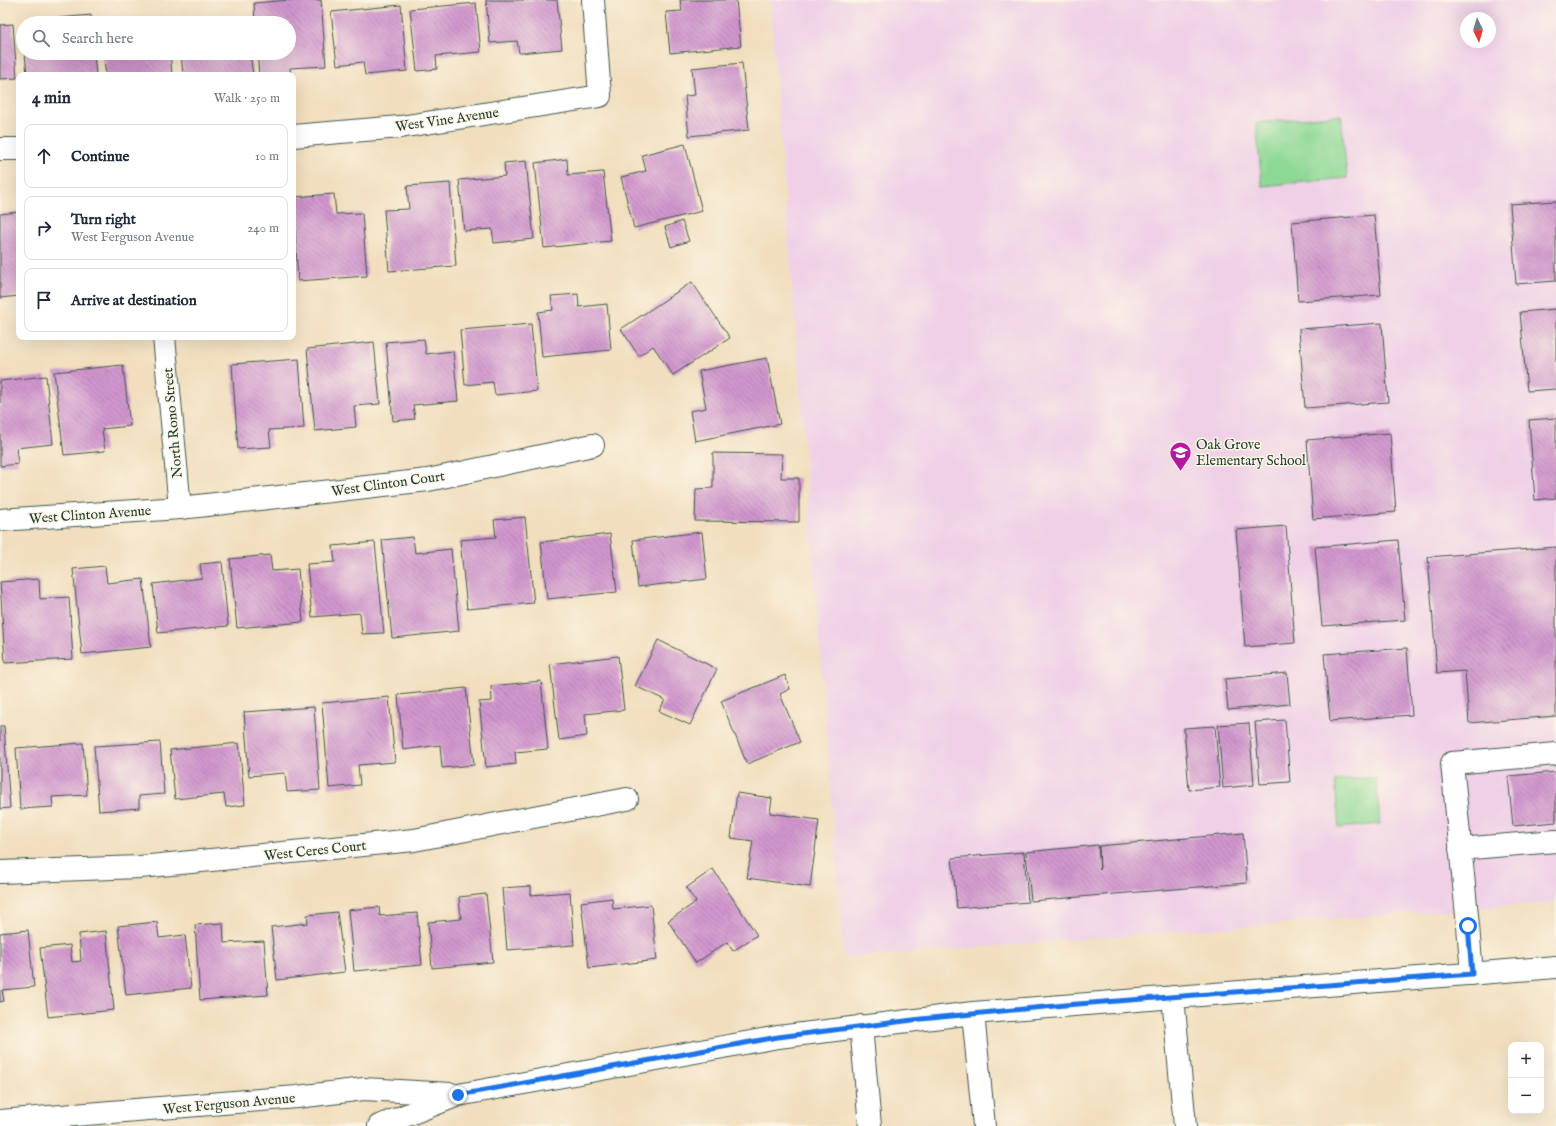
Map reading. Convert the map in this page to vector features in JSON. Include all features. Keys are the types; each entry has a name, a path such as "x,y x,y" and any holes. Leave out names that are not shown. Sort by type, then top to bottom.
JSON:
{"street":[{"name":"West Vine Avenue","path":"296,136 400,127 600,96 593,0"},
{"path":"0,149 16,149"},
{"name":"North Rono Street","path":"164,340 180,508"},
{"name":"West Clinton Court","path":"180,508 428,480 593,445"},
{"name":"West Clinton Avenue","path":"0,520 180,508"},
{"path":"1472,974 1452,763 1556,754"},
{"name":"West Ceres Court","path":"0,872 140,867 414,840 627,799"},
{"path":"1460,849 1556,841"},
{"name":"West Ferguson Avenue","path":"379,1126 458,1095 778,1037 973,1013 1556,967"},
{"path":"1173,997 1185,1126"},
{"path":"973,1013 984,1126"},
{"path":"861,1026 870,1126"},
{"name":"West Ferguson Avenue","path":"0,1121 297,1097 364,1089 458,1095"}],"shaded area":[{"name":"Oak Grove Elementary School","path":"770,0 1556,0 1556,902 844,958"}],"green space":[{"path":"1341,115 1347,178 1262,186 1256,123"},
{"path":"1376,777 1380,824 1339,828 1335,781"}],"building":[{"path":"290,0 321,0 326,66 290,68 291,72 259,72 258,60 296,60 296,16 255,16 254,3"},
{"path":"486,0 557,0 562,49 519,53 517,41 490,43"},
{"path":"680,0 736,0 741,46 670,53 666,12 682,11"},
{"path":"476,3 481,52 436,56 437,69 417,71 410,9"},
{"path":"401,5 407,71 365,75 363,62 337,65 331,12"},
{"path":"13,24 16,78 0,79 0,25"},
{"path":"26,60 95,60 96,72 27,72"},
{"path":"104,60 171,60 172,72 106,72"},
{"path":"182,60 251,60 253,72 183,72"},
{"path":"742,63 749,130 689,136 685,96 695,95 692,68"},
{"path":"685,144 702,211 634,228 621,177 646,171 642,155"},
{"path":"567,159 568,175 603,172 611,241 544,248 535,163"},
{"path":"526,161 534,239 494,243 492,229 464,231 459,180 505,176 504,163"},
{"path":"450,183 456,266 389,271 384,210 409,209 407,186"},
{"path":"334,194 336,214 362,213 367,276 298,281 296,247 296,197"},
{"path":"1556,201 1556,281 1516,284 1510,204"},
{"path":"16,212 16,296 0,298 0,214"},
{"path":"1374,215 1381,295 1298,301 1292,222"},
{"path":"682,221 689,241 671,247 665,227"},
{"path":"692,282 730,338 673,375 653,346 639,356 621,329"},
{"path":"578,294 579,307 607,304 611,350 542,357 538,312 553,310 551,296"},
{"path":"1556,309 1556,389 1527,391 1520,312"},
{"path":"1382,323 1388,402 1305,408 1299,329"},
{"path":"531,324 537,391 495,395 493,382 465,385 460,330"},
{"path":"424,339 426,354 453,351 458,401 413,405 415,419 393,421 386,342"},
{"path":"374,342 380,404 354,406 356,427 315,431 307,349"},
{"path":"767,358 780,424 695,441 690,411 706,408 699,371"},
{"path":"299,359 304,428 269,430 271,447 238,449 232,364"},
{"path":"123,365 130,426 102,429 105,451 64,455 54,372"},
{"path":"46,376 53,444 16,448 18,464 0,466 0,381"},
{"path":"1556,418 1556,498 1535,500 1529,420"},
{"path":"1390,433 1396,512 1313,519 1307,440"},
{"path":"713,453 782,454 781,478 799,478 799,522 695,521 696,489 713,488"},
{"path":"525,517 534,603 467,609 460,540 496,537 494,520"},
{"path":"1286,526 1295,643 1245,647 1236,530"},
{"path":"702,532 707,579 638,587 633,540"},
{"path":"610,534 617,592 547,599 541,542"},
{"path":"413,537 415,553 451,549 459,631 392,638 382,540"},
{"path":"1398,540 1405,620 1322,626 1315,547"},
{"path":"375,542 384,633 362,634 360,613 312,617 307,564 335,562 333,546"},
{"path":"1556,547 1556,716 1469,723 1465,671 1437,673 1428,557"},
{"path":"270,555 272,571 298,569 303,622 237,628 230,559"},
{"path":"222,562 228,626 158,633 153,584 202,578 200,564"},
{"path":"105,566 107,583 143,579 151,647 82,654 73,569"},
{"path":"39,579 40,599 69,597 73,659 5,663 0,582"},
{"path":"658,640 717,669 690,725 659,711 665,700 635,686"},
{"path":"1407,648 1412,715 1330,721 1324,654"},
{"path":"618,656 624,710 585,714 587,736 559,740 550,664"},
{"path":"1287,673 1290,704 1228,710 1225,679"},
{"path":"785,675 790,689 780,694 800,742 747,764 721,701"},
{"path":"541,681 548,749 515,752 516,764 486,767 479,702 492,701 491,686"},
{"path":"466,688 474,765 442,768 440,745 403,750 398,695"},
{"path":"389,697 395,762 358,765 360,785 329,788 322,703"},
{"path":"314,707 320,790 287,792 285,773 249,776 244,712"},
{"path":"1285,720 1290,782 1260,784 1255,722"},
{"path":"1249,723 1254,785 1223,788 1218,725"},
{"path":"0,726 4,726 10,808 0,809"},
{"path":"1215,726 1220,787 1189,790 1184,728"},
{"path":"160,742 164,794 139,796 139,808 99,811 94,746"},
{"path":"83,743 87,795 52,797 53,807 20,809 16,748"},
{"path":"239,743 245,805 226,807 224,794 175,799 170,750"},
{"path":"1556,772 1556,822 1513,826 1508,776"},
{"path":"737,793 772,798 770,813 819,820 810,887 747,878 753,841 731,838"},
{"path":"1243,833 1247,883 1031,901 1026,852 1098,845 1100,870 1099,846"},
{"path":"1024,852 1028,902 957,908 952,858"},
{"path":"713,869 757,935 733,951 727,942 696,963 668,921 696,902 686,888"},
{"path":"531,886 531,895 570,892 574,945 507,950 502,888"},
{"path":"486,894 493,962 432,968 428,922 461,919 459,897"},
{"path":"612,898 613,909 651,905 657,960 589,968 581,902"},
{"path":"379,907 380,916 417,913 422,965 354,971 348,910"},
{"path":"337,912 345,972 277,980 271,927 308,923 307,915"},
{"path":"157,922 159,938 185,935 191,988 126,995 118,926"},
{"path":"223,923 224,943 264,941 268,995 200,1000 195,925"},
{"path":"28,930 34,987 2,990 4,1001 0,1002 0,933"},
{"path":"106,931 114,1010 48,1017 40,948 70,945 72,962 81,961 79,934"}],"place":[{"name":"Oak Grove Elementary School","path":"1181,472"}],"route":[{"path":"458,1095 688,1052 778,1037 861,1026 973,1013 1065,1005 1472,974 1468,926"}]}
